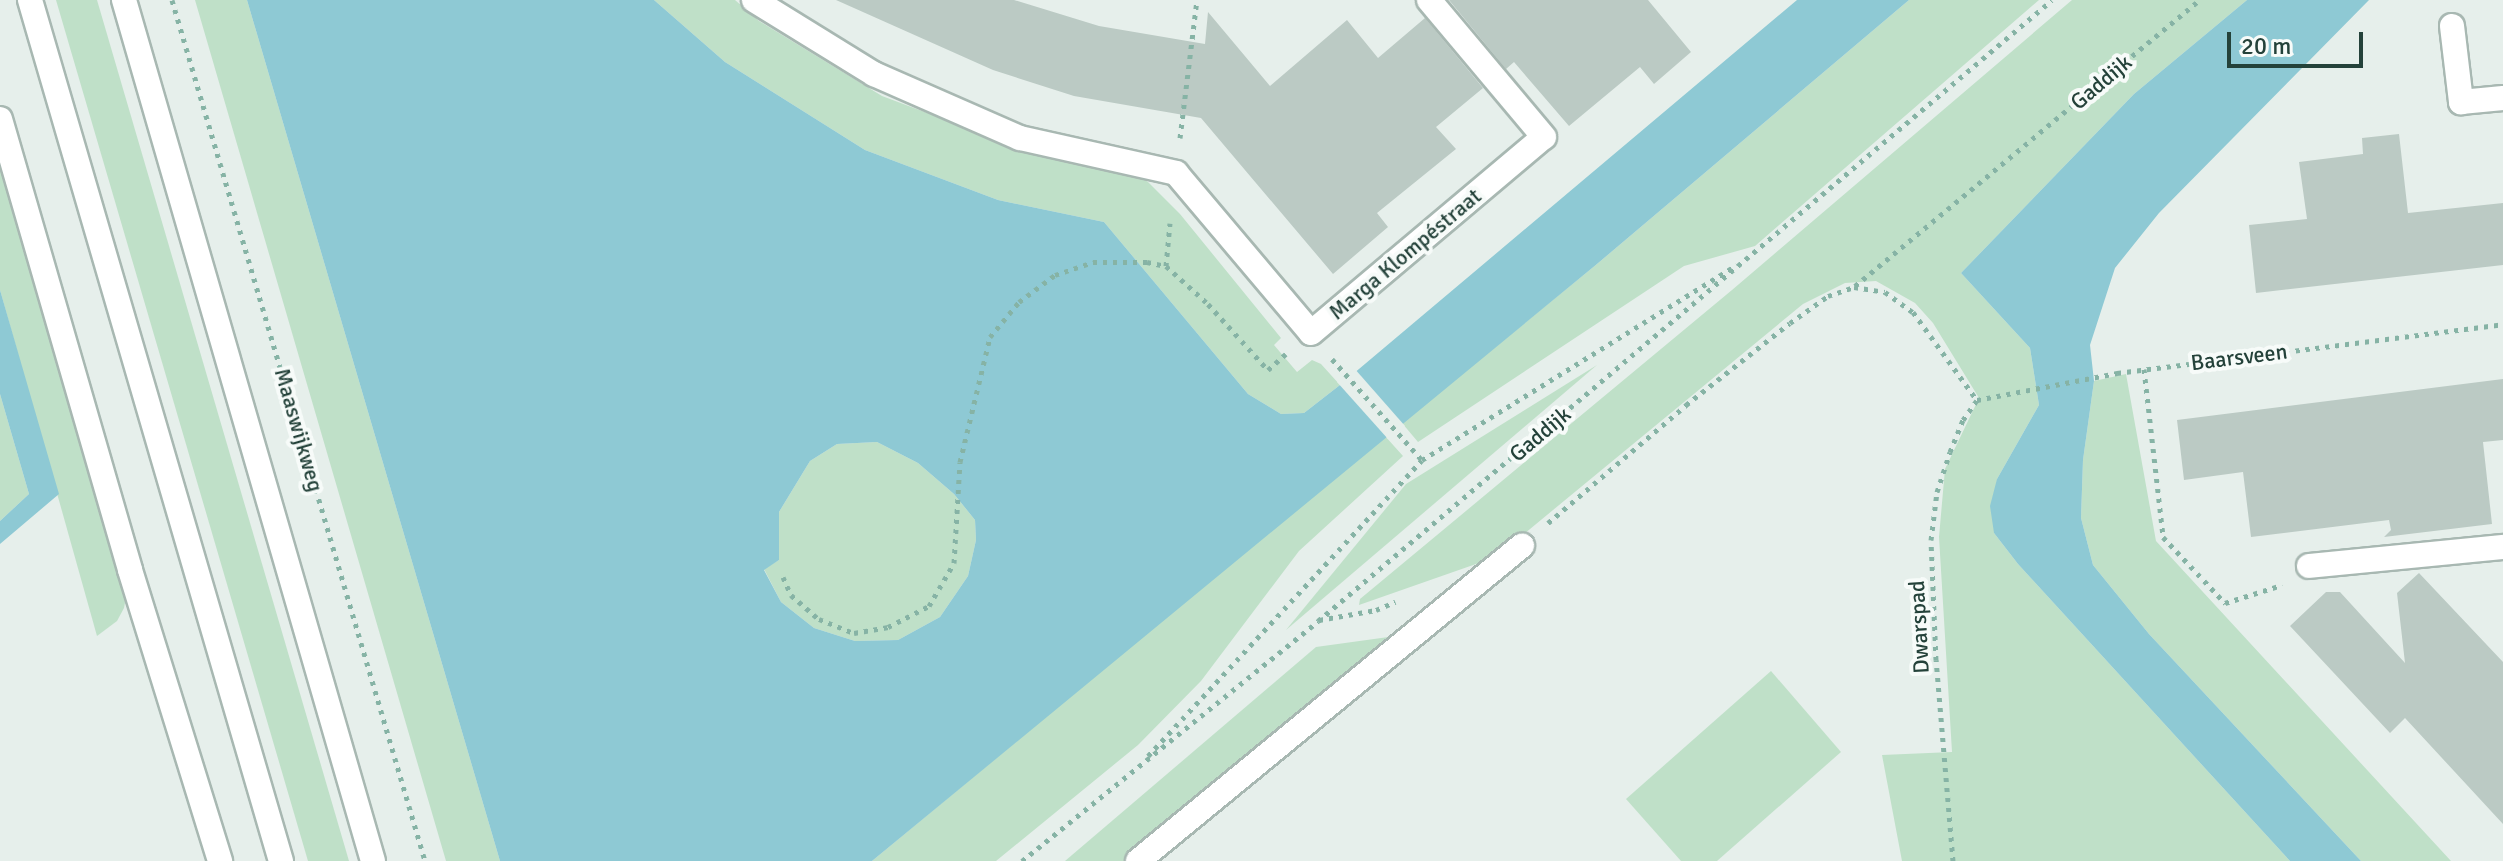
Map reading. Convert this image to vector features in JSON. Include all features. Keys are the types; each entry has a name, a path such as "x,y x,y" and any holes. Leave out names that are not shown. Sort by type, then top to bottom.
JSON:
{"street":[{"path":"30,0 281,861"},
{"path":"124,0 373,861"},
{"path":"754,0 874,74 1020,138 1176,173"},
{"name":"Marga Klompéstraat","path":"1176,173 1311,333 1544,137 1429,0"},
{"path":"2452,26 2461,102 2503,98"},
{"path":"0,119 130,570 220,861"},
{"path":"1138,861 1522,546"},
{"path":"2309,566 2503,547"}],"path":[{"name":"Maaswijkweg","path":"172,0 425,861"},
{"path":"1166,266 1197,0"},
{"name":"Gaddijk","path":"1022,861 1318,621 2052,0"},
{"name":"Gaddijk","path":"1522,546 1686,405 1828,296 1854,287 2200,0"},
{"path":"1134,770 1422,460 1754,254"},
{"path":"783,577 791,595 819,619 854,633 888,627 929,606 954,563 960,462 990,337 1019,302 1055,275 1093,262 1147,262 1166,266 1208,304 1268,370 1311,333"},
{"path":"1854,287 1885,292 1913,312 1977,400"},
{"name":"Baarsveen","path":"1977,400 2144,369 2503,324"},
{"path":"1329,357 1422,460"},
{"path":"2144,369 2163,537 2225,603 2281,585 2309,566"},
{"name":"Dwarspad","path":"1953,861 1936,660 1931,540 1937,492 1945,465 1963,420 1977,400"},
{"path":"1318,621 1376,610 1405,597"}],"green space":[{"path":"56,0 97,0 349,861 308,861"},
{"path":"195,0 247,0 500,861 446,861"},
{"path":"654,0 735,0 759,21 882,96 1034,153 1129,170 1148,182 1180,214 1281,338 1274,345 1297,372 1312,360 1321,364 1340,385 1304,413 1281,414 1248,394 1104,222 998,200 865,150 725,62"},
{"path":"1909,0 2039,0 1755,246 1684,266 1418,442 1402,423 1597,264"},
{"path":"2072,0 2247,0 2134,94 1961,273 2030,348 2039,405 1997,479 1994,533 2018,564 2290,861 1902,861 1882,755 1952,752 1939,537 1945,469 1979,398 1933,323 1915,303 1876,281 1845,283 1803,304 1496,557 1359,605 1360,599 1732,290"},
{"path":"0,147 128,586 124,608 117,621 97,636 0,290"},
{"path":"1597,365 1286,630 1406,484"},
{"path":"2126,374 2156,541 2451,861 2361,861 2149,634 2093,565 2081,518 2083,460 2094,381"},
{"path":"0,394 29,494 0,521"},
{"path":"1385,436 1403,456 1299,551 1201,681 1138,745 996,861 872,861"},
{"path":"877,442 918,463 954,494 975,520 976,540 968,576 940,617 898,640 855,641 814,628 781,602 764,569 779,560 779,512 810,461 837,444"},
{"path":"1403,635 1143,861 1065,861 1316,647"},
{"path":"1771,671 1841,752 1717,861 1681,861 1626,799"}],"water":[{"path":"247,0 654,0 725,62 865,150 998,200 1104,222 1248,394 1281,414 1304,413 1340,385 1797,0 1909,0 1597,264 872,861 500,861","holes":["877,442 918,463 954,494 975,520 976,540 968,576 940,617 898,640 855,641 814,628 781,602 764,570 779,560 779,512 810,461 837,444"]},
{"path":"2247,0 2369,0 2159,213 2115,268 2090,345 2094,381 2083,460 2081,518 2093,565 2149,634 2361,861 2290,861 2018,564 1994,533 1990,506 1997,479 2039,405 2030,348 1961,273 2134,94"},
{"path":"0,290 59,494 0,544 0,521 29,494 0,394"}],"pier":[{"path":"1354,368 1405,426 1388,439 1337,382"}],"building":[{"path":"836,0 1014,0 1099,26 1205,44 1208,12 1270,86 1347,20 1378,58 1425,18 1483,88 1436,127 1456,149 1377,213 1388,227 1333,274 1201,118 1074,96 993,70"},
{"path":"1449,0 1648,0 1691,52 1654,84 1640,67 1569,126 1514,62 1506,69"},
{"path":"2399,134 2408,213 2503,203 2503,265 2256,293 2249,225 2307,219 2299,162 2363,154 2362,138"},
{"path":"2503,379 2503,440 2483,442 2492,524 2384,537 2391,530 2389,520 2251,537 2243,472 2184,480 2177,420"},
{"path":"2419,573 2503,662 2503,824 2405,718 2390,733 2290,626 2326,592 2340,592 2405,663 2397,593"}]}
